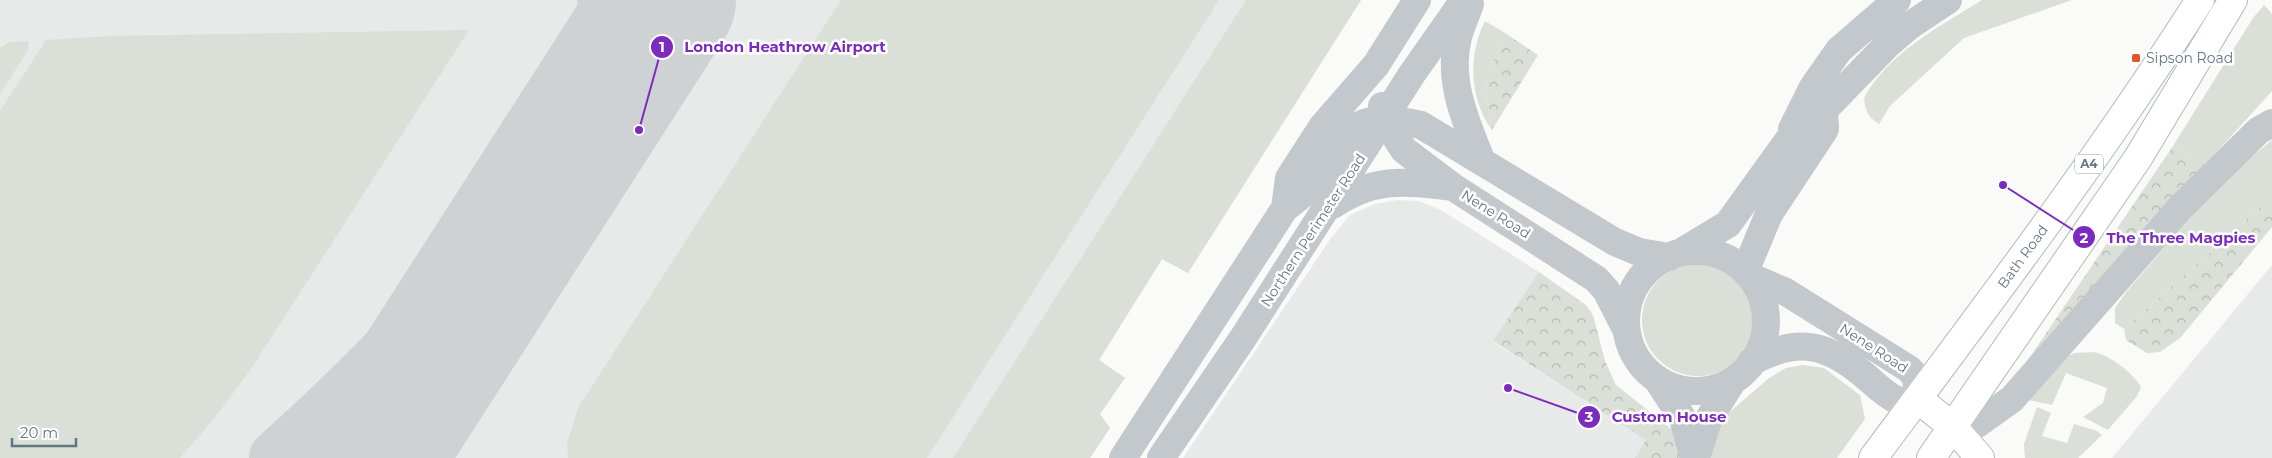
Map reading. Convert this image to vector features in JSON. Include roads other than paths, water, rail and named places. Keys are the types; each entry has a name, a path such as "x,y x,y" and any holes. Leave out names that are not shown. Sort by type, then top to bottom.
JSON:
{"main road":[{"name":"A4","path":"1931,458 2138,158 2233,0"},
{"name":"Bath Road","path":"1872,458 1918,399 2101,147 2195,7"},
{"path":"1918,399 1953,427 1980,458"}],"street":[{"path":"1286,208 1289,178 1294,170 1322,127 1376,65 1417,0"},
{"name":"Northern Perimeter Road","path":"1161,458 1243,338 1446,23 1464,0"},
{"path":"1471,0 1458,38 1455,77 1468,128 1482,162"},
{"path":"1787,139 1812,87 1840,50 1897,0"},
{"path":"1695,458 1683,419 1657,379 1635,356 1626,329 1628,302 1640,278 1658,262 1675,255 1728,224 1741,208 1787,139 1805,117 1824,110 1908,26 1948,0"},
{"name":"Nene Road","path":"1376,65 1384,119 1404,150 1453,187 1596,279 1606,290 1626,329"},
{"path":"1749,274 1769,214 1825,129 1824,110"},
{"path":"1123,458 1286,208 1311,187 1333,151 1352,128 1365,122 1384,119 1421,125 1615,242 1639,252 1675,255 1694,251 1720,255 1749,274 1764,300 1767,327 1751,362 1732,382 1708,420 1695,458"},
{"path":"1953,427 1978,424 2012,399 2181,207 2258,131 2272,123"},
{"path":"1328,208 1351,192 1390,182 1404,181 1453,187"},
{"name":"Nene Road","path":"1749,274 1786,292 1909,369 1916,377 1918,399 1896,400 1833,353 1811,346 1794,347 1770,353 1751,362"},
{"path":"1657,379 1694,392 1708,391 1732,382"}],"place":[{"name":"Sipson Road","path":"2136,58"},
{"name":"London Heathrow Airport","path":"639,130"},
{"name":"The Three Magpies","path":"2003,185"},
{"name":"Custom House","path":"1508,388"}]}
